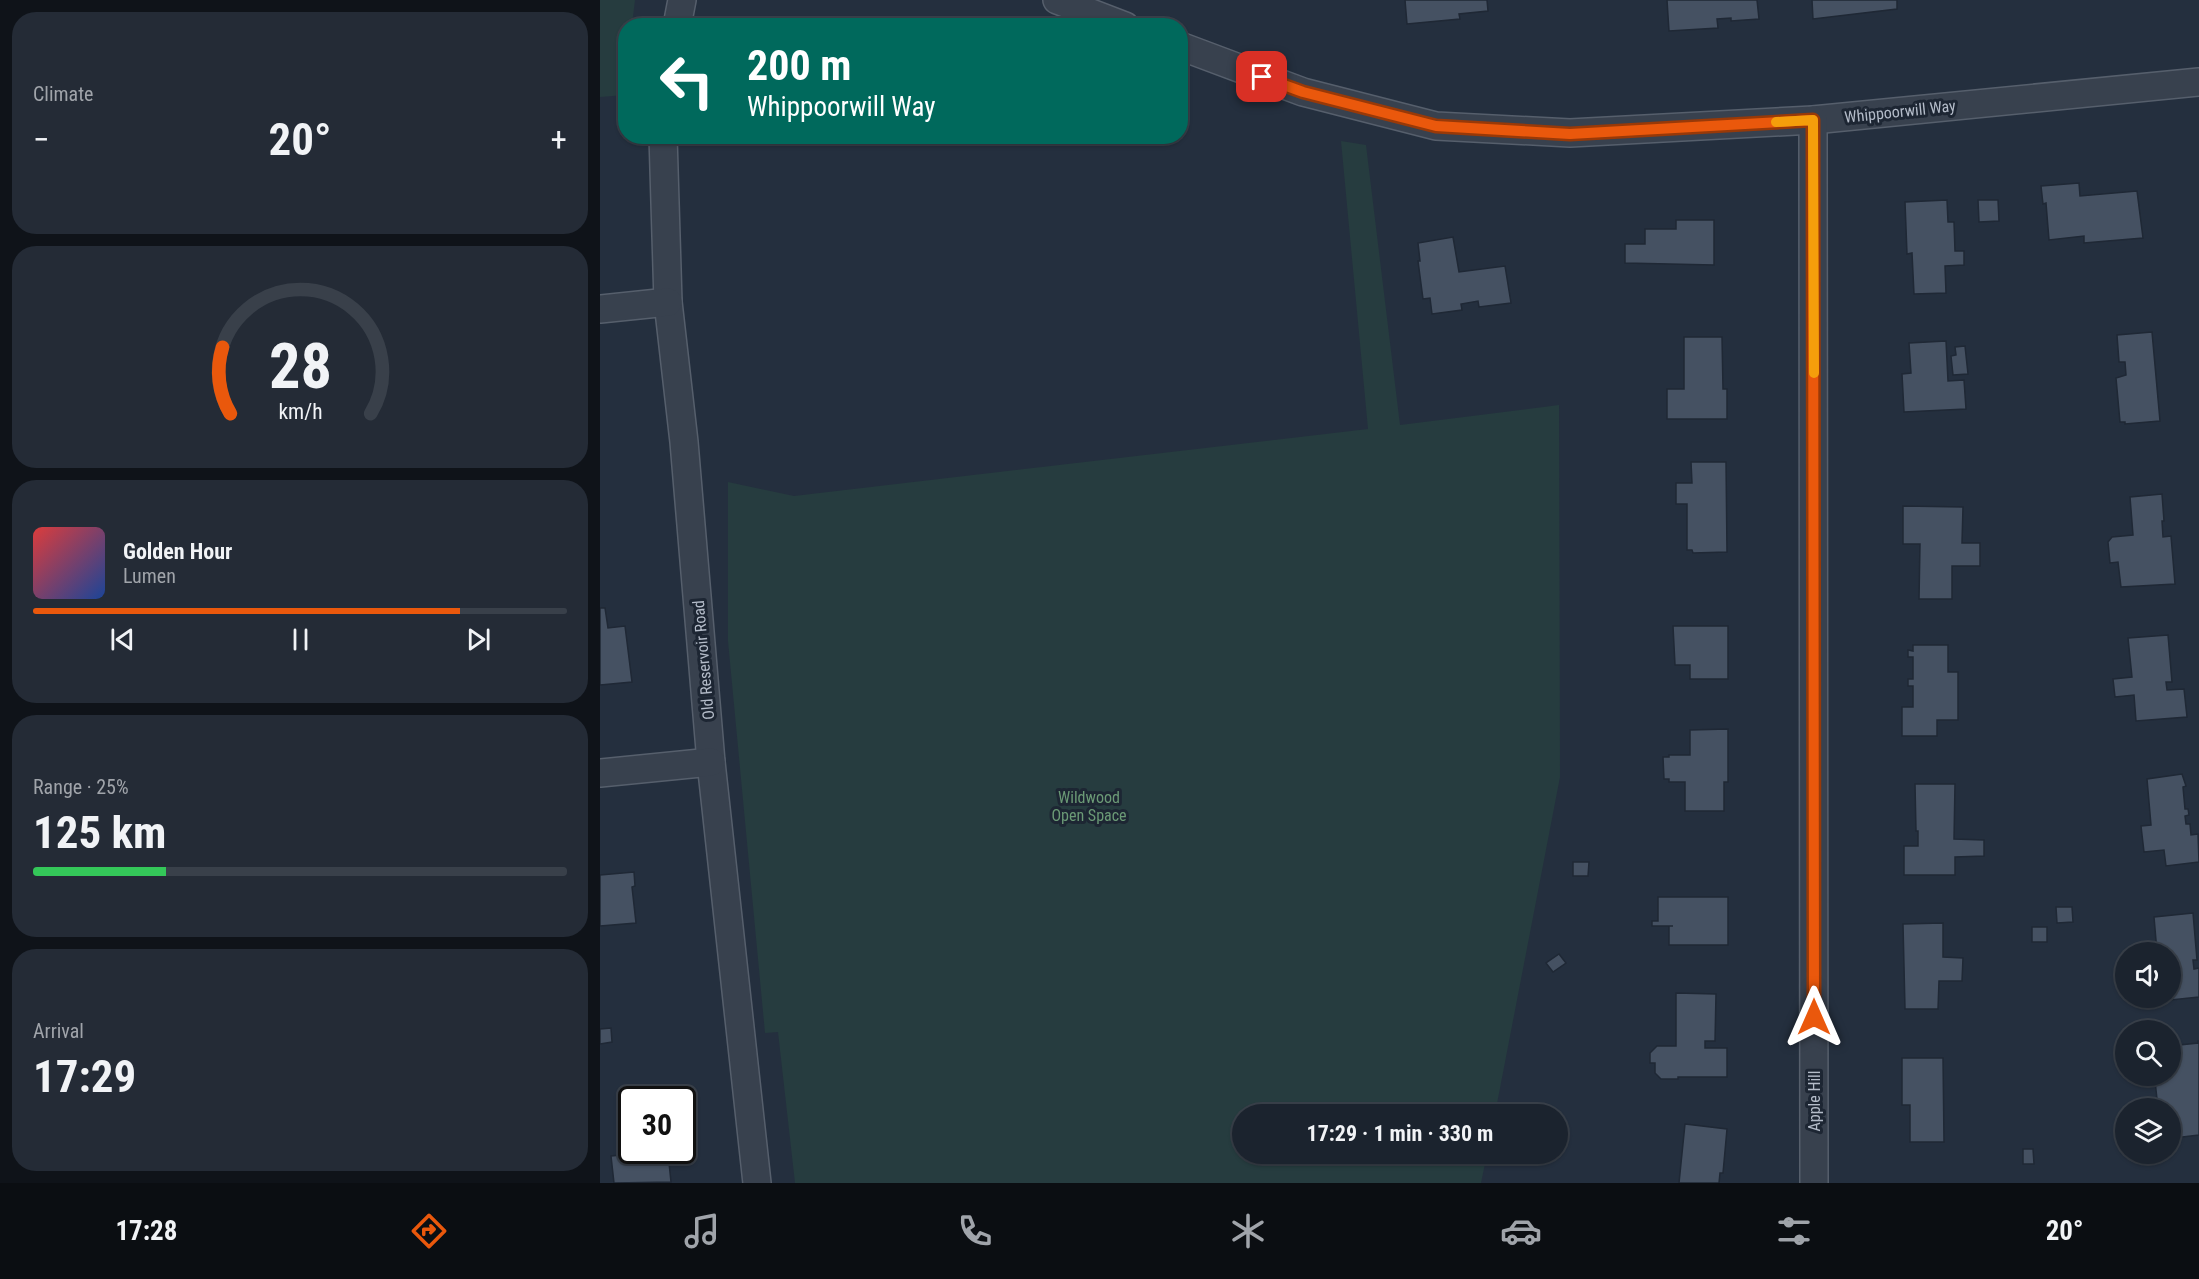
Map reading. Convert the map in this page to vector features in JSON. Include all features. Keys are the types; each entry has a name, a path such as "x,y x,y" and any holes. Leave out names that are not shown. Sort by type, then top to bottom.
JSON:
{"street":[{"path":"679,18 682,0"},
{"path":"1057,0 1104,18"},
{"name":"Whippoorwill Way","path":"1188,49 1303,92 1436,126 1570,134 1813,120 2199,82"},
{"name":"Apple Hill","path":"1813,120 1814,1183"},
{"name":"Old Reservoir Road","path":"663,144 668,302 684,442 711,762 757,1183"},
{"path":"600,309 668,302"},
{"path":"600,774 711,762"}],"green space":[{"path":"600,0 635,0 633,18 618,18 618,96 600,97"},
{"name":"Wildwood Open Space","path":"1341,141 1366,145 1400,425 1559,405 1560,777 1497,1104 1232,1104 1232,1164 1485,1164 1481,1183 795,1183 778,1032 765,1033 728,641 728,482 794,496 1368,429"}],"building":[{"path":"1405,0 1487,0 1488,11 1459,14 1460,19 1407,24"},
{"path":"1667,0 1757,0 1759,19 1731,21 1731,18 1717,19 1718,28 1669,31"},
{"path":"1812,0 1897,0 1897,9 1813,19"},
{"path":"2079,183 2080,196 2137,191 2143,238 2084,243 2084,236 2049,240 2046,203 2043,204 2041,186"},
{"path":"1947,200 1948,222 1954,222 1955,251 1964,251 1964,265 1945,266 1946,293 1914,294 1912,253 1907,254 1905,202"},
{"path":"1978,200 1998,200 1999,221 1979,222"},
{"path":"1676,220 1714,220 1714,265 1625,263 1625,244 1645,244 1645,229 1676,229"},
{"path":"1453,237 1459,272 1505,266 1511,303 1479,307 1478,301 1461,304 1462,310 1432,314 1430,298 1423,299 1418,243"},
{"path":"2152,332 2160,421 2125,424 2125,422 2120,422 2116,378 2126,375 2125,362 2119,362 2117,335"},
{"path":"1684,337 1722,337 1723,389 1727,389 1727,419 1667,419 1667,389 1684,389"},
{"path":"1946,341 1948,381 1964,380 1966,409 1904,412 1902,374 1911,373 1909,343"},
{"path":"1965,346 1968,374 1953,375 1951,356 1956,355 1955,347"},
{"path":"1691,462 1726,462 1727,552 1693,553 1692,550 1687,550 1687,504 1676,504 1676,483 1692,483"},
{"path":"2162,494 2163,537 2171,536 2175,584 2121,587 2118,562 2110,563 2108,542 2112,537 2133,535 2130,497"},
{"path":"1903,506 1963,507 1962,543 1980,543 1980,566 1952,566 1952,599 1919,599 1920,544 1903,544"},
{"path":"600,608 605,608 608,628 625,626 632,682 600,685"},
{"path":"1673,626 1728,626 1728,679 1690,679 1690,665 1675,665"},
{"path":"2168,635 2172,682 2166,682 2167,690 2184,689 2187,717 2136,721 2134,695 2115,697 2113,679 2132,677 2128,638"},
{"path":"1913,645 1948,645 1948,672 1958,672 1958,720 1937,720 1937,736 1902,736 1902,707 1913,707 1913,686 1908,686 1908,679 1913,679 1913,657 1908,657 1908,650 1913,651"},
{"path":"1728,729 1728,782 1724,782 1724,811 1685,811 1685,782 1669,782 1669,779 1664,779 1663,757 1690,755 1690,730"},
{"path":"2182,774 2186,786 2183,787 2185,809 2188,809 2189,815 2185,816 2186,824 2190,824 2191,835 2198,834 2199,862 2166,866 2164,850 2144,852 2141,826 2151,825 2147,779"},
{"path":"1915,784 1955,784 1954,839 1984,840 1984,856 1955,857 1955,875 1904,875 1904,846 1918,846"},
{"path":"1573,862 1589,862 1588,876 1573,876"},
{"path":"634,872 635,886 632,887 636,923 600,926 600,875"},
{"path":"1658,897 1728,897 1728,945 1669,945 1669,926 1652,926 1652,921 1658,921"},
{"path":"2056,907 2072,907 2073,922 2057,923"},
{"path":"2193,913 2197,960 2193,960 2194,969 2199,968 2199,997 2181,999 2181,942 2156,942 2154,917"},
{"path":"1943,923 1943,957 1963,958 1962,981 1939,981 1938,1009 1905,1009 1903,924"},
{"path":"2032,927 2047,927 2047,942 2032,942"},
{"path":"1559,954 1566,963 1553,972 1546,963"},
{"path":"1676,993 1716,994 1715,1041 1705,1041 1705,1048 1727,1048 1727,1077 1661,1079 1655,1073 1655,1063 1650,1063 1650,1053 1657,1046 1676,1046"},
{"path":"611,1028 612,1042 600,1044 600,1029"},
{"path":"2199,1041 2199,1135 2181,1137 2181,1098 2157,1098 2156,1086 2181,1086 2181,1045"},
{"path":"1902,1058 1943,1058 1944,1142 1910,1142 1910,1105 1902,1105"},
{"path":"1685,1124 1727,1129 1723,1173 1720,1173 1719,1183 1679,1183"},
{"path":"2023,1149 2033,1149 2034,1164 2023,1164"},
{"path":"618,1155 618,1164 669,1164 671,1182 614,1183 611,1156"}],"slow traffic":[{"path":"1776,122 1813,120 1814,373"}],"route":[{"path":"1262,77 1303,92 1436,126 1570,134 1813,120 1814,1017"}]}
